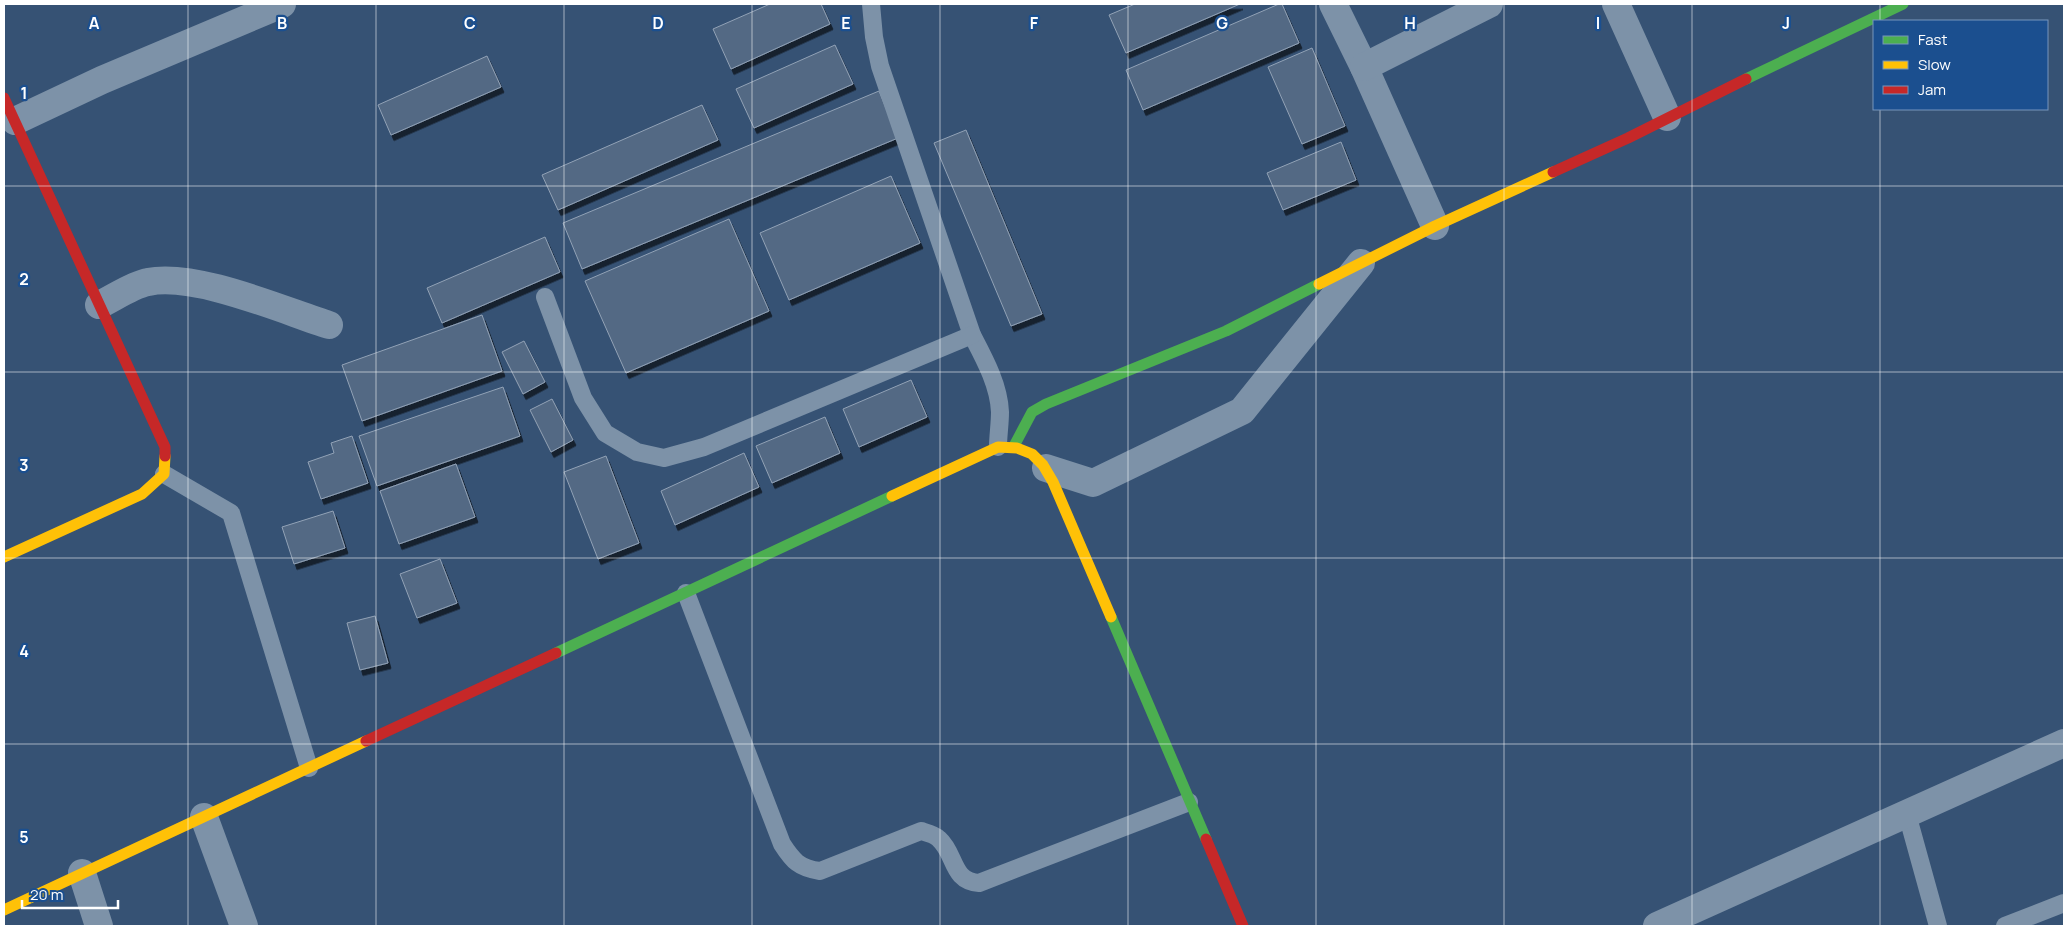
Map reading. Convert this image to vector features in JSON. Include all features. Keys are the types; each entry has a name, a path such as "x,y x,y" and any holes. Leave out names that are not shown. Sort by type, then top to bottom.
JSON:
{"street":[{"path":"4,557 142,494 164,474 165,447 9,110 102,80 282,4"},
{"path":"1333,4 1364,67 1436,226"},
{"path":"1364,67 1490,4"},
{"path":"1616,4 1667,117"},
{"path":"4,910 686,593 1006,447 1032,412 1046,404 1226,331 1436,226 1628,138 1667,117 1903,4"},
{"path":"1046,468 1093,483 1242,411 1361,263"},
{"path":"100,305 145,282 162,279 217,288 329,325"},
{"path":"1006,447 1030,452 1046,468 1243,926"},
{"path":"1657,926 2064,743"},
{"path":"204,817 244,926"},
{"path":"82,873 99,926"}],"lane":[{"path":"871,4 874,37 880,66 972,335 996,388 1006,447"},
{"path":"546,297 583,398 606,433 637,452 664,458 704,447 972,335"},
{"path":"164,474 231,513 309,768"},
{"path":"686,593 782,844 792,860 807,869 820,871 921,831 932,834 941,840 962,878 969,882 979,883 1189,802"},
{"path":"1907,814 1938,926"},
{"path":"2005,926 2064,903"}],"building":[{"path":"770,4 821,4 830,24 731,69 713,29"},
{"path":"1135,4 1240,4 1126,53 1109,15"},
{"path":"1282,4 1299,43 1143,110 1126,70"},
{"path":"835,45 853,84 754,128 736,89"},
{"path":"1312,48 1345,126 1302,144 1268,67"},
{"path":"487,56 501,87 391,135 378,105"},
{"path":"879,91 898,138 582,269 563,223"},
{"path":"702,105 718,140 558,210 542,175"},
{"path":"966,130 1042,314 1011,326 934,143"},
{"path":"1341,142 1356,180 1283,210 1267,173"},
{"path":"891,176 920,243 789,300 760,233"},
{"path":"729,219 769,311 626,373 585,281"},
{"path":"545,237 560,272 442,323 427,288"},
{"path":"482,315 502,371 362,421 342,365"},
{"path":"524,341 545,382 523,394 502,352"},
{"path":"911,380 927,417 859,447 843,409"},
{"path":"503,387 520,436 377,486 359,436"},
{"path":"552,399 573,440 551,452 530,410"},
{"path":"825,417 840,453 772,483 756,446"},
{"path":"352,436 368,483 321,499 308,462 334,453 331,443"},
{"path":"744,453 759,487 675,525 661,491"},
{"path":"606,456 639,543 598,559 564,472"},
{"path":"456,464 475,517 399,544 380,491"},
{"path":"333,511 345,548 294,564 282,527"},
{"path":"440,559 457,603 417,618 400,574"},
{"path":"375,616 388,663 360,670 347,623"}],"traffic: fast":[{"path":"1746,79 1903,4"},
{"path":"1014,446 1032,412 1046,404 1226,331 1319,284"},
{"path":"556,653 892,496"},
{"path":"1111,617 1206,839"}],"traffic: slow":[{"path":"1319,284 1435,226 1553,172"},
{"path":"892,496 998,447 1017,448 1032,454 1043,465 1053,482 1111,617"},
{"path":"4,557 142,494 164,474 165,456"},
{"path":"4,910 366,741"}],"traffic: jam":[{"path":"1553,172 1628,138 1746,79"},
{"path":"4,98 165,447 165,456"},
{"path":"366,741 556,653"},
{"path":"1206,839 1243,926"}]}
